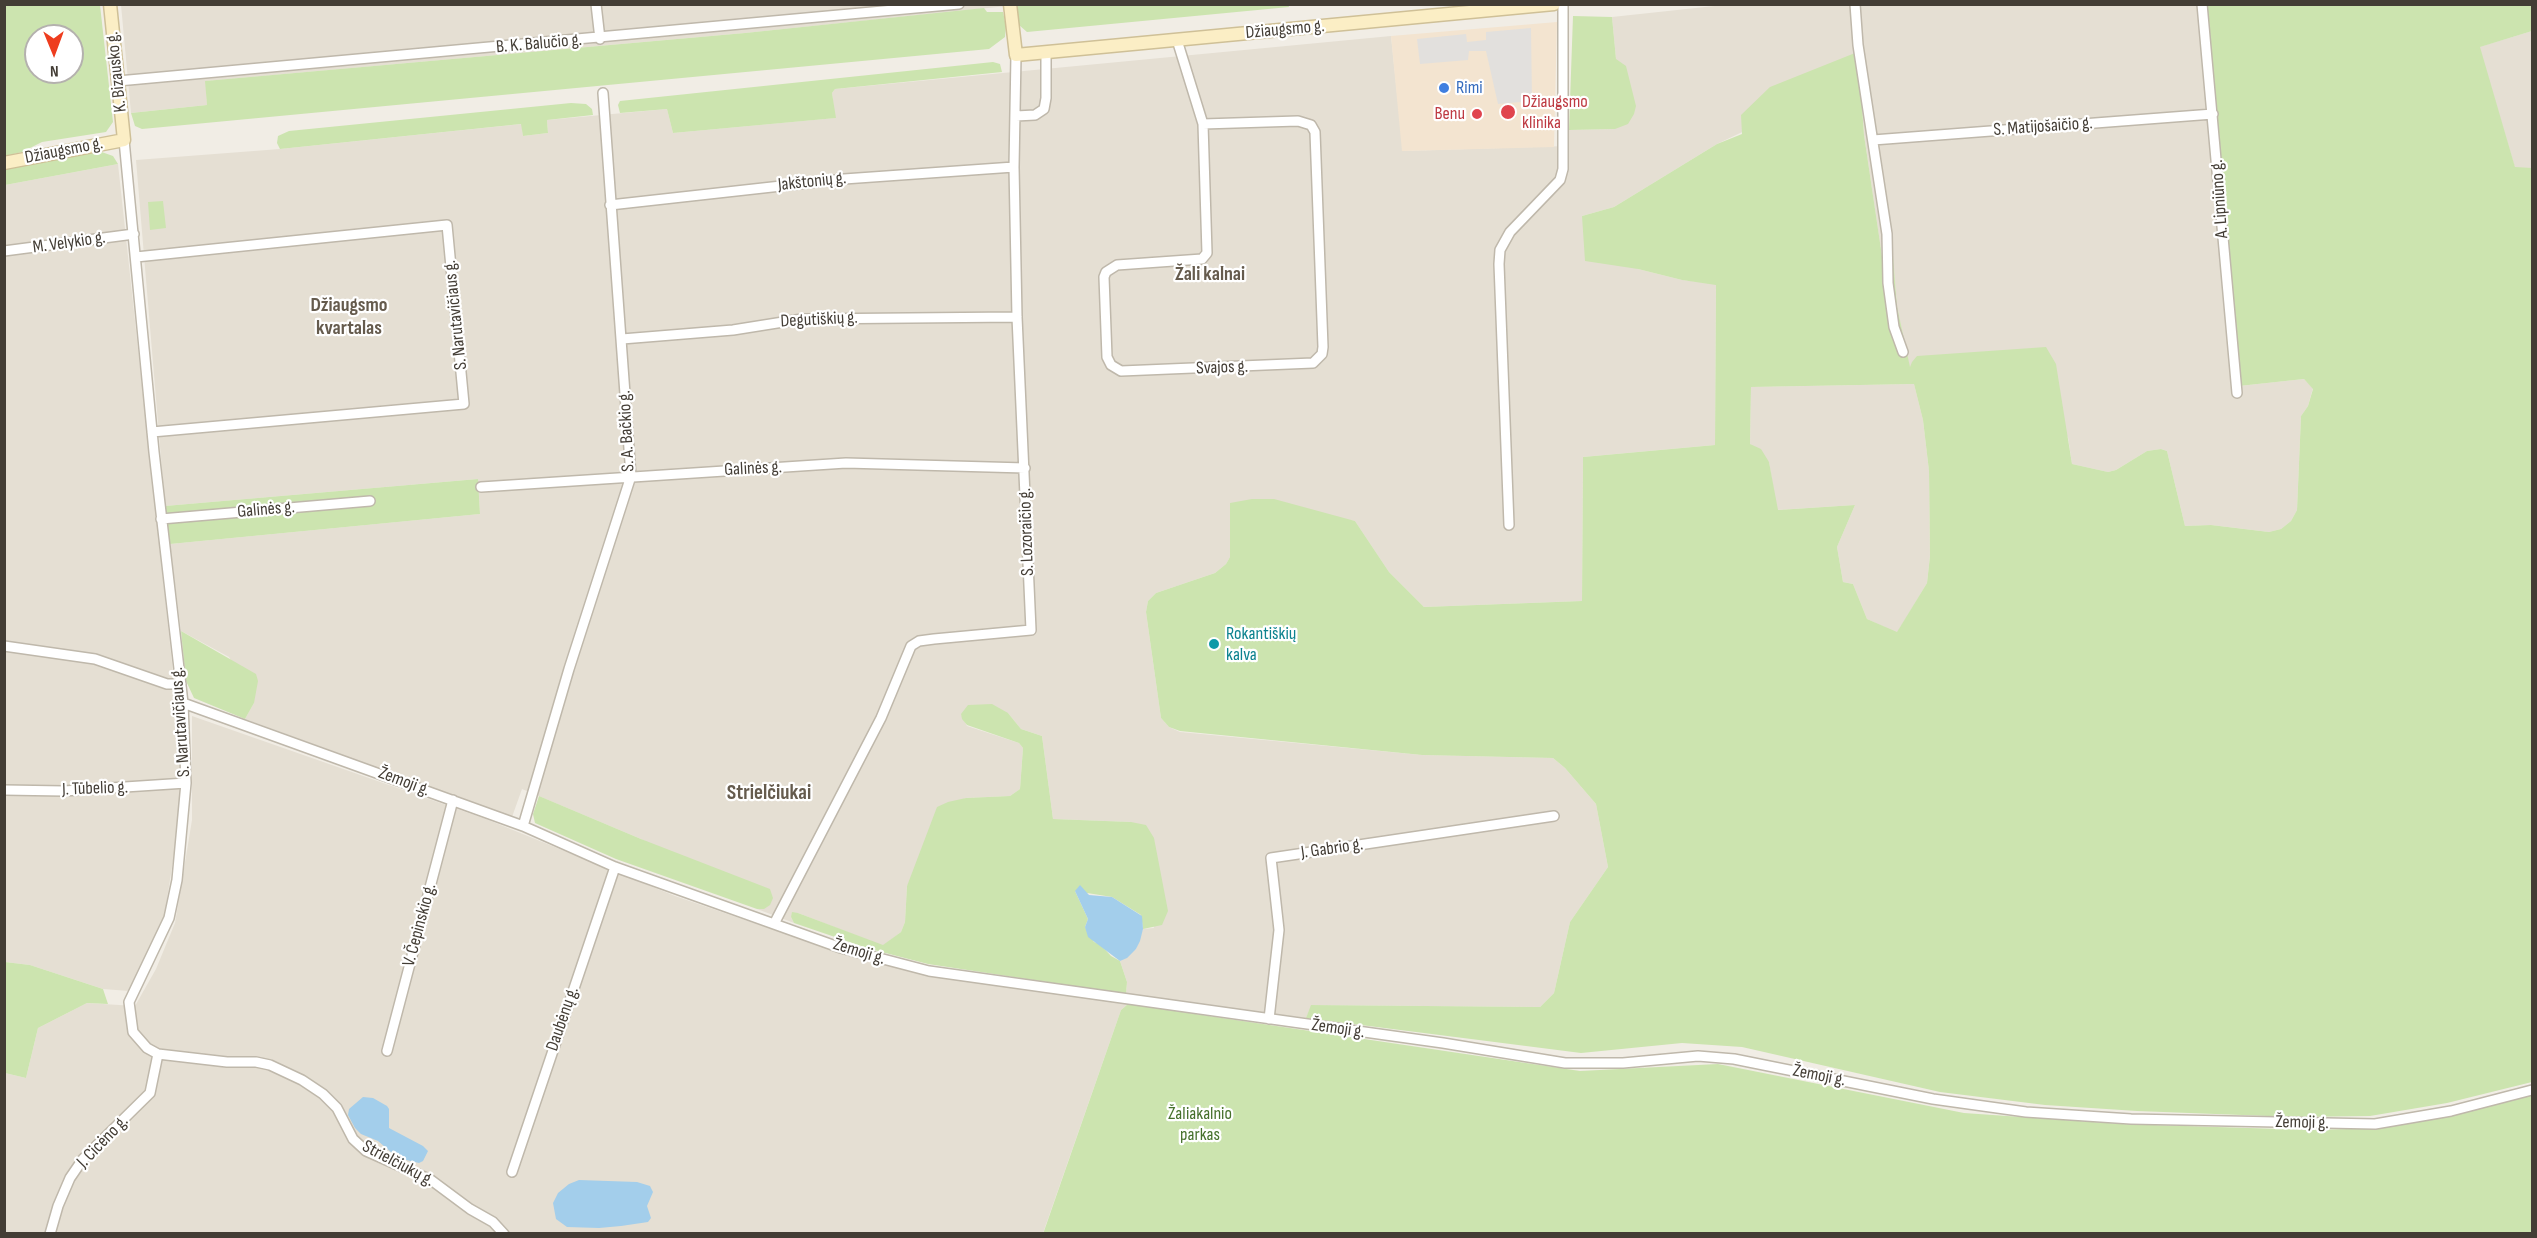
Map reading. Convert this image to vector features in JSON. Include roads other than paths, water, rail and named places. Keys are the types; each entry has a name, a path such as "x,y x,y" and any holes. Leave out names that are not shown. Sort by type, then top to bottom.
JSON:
{"street":[{"name":"K. Bizausko g.","path":"110,4 124,140"},
{"path":"596,4 600,39"},
{"name":"B. K. Balučio g.","path":"118,81 600,39 959,4"},
{"name":"S. Lozoraičio g.","path":"775,922 881,718 911,646 919,641 934,639 1031,630 1017,317 1014,167 1016,55 1010,4"},
{"name":"Džiaugsmo g.","path":"1016,55 1177,40 1424,11 1554,4"},
{"path":"1509,525 1499,257 1510,231 1560,180 1563,169 1563,4"},
{"path":"1855,4 1858,45 1887,234 1888,283 1894,327 1903,352"},
{"name":"A. Lipniūno g.","path":"2202,4 2237,393"},
{"name":"Svajos g.","path":"1177,40 1203,124 1207,253 1202,259 1117,265 1107,272 1104,277 1107,357 1111,365 1121,371 1313,363 1322,354 1323,347 1315,132 1311,125 1298,121 1203,124"},
{"path":"1016,116 1035,115 1044,109 1046,52"},
{"name":"S. A. Bačkio g.","path":"523,826 569,669 631,476 603,93"},
{"name":"S. Matijošaičio g.","path":"1873,140 2213,114"},
{"name":"Džiaugsmo g.","path":"4,163 124,140"},
{"name":"S. Narutavičiaus g.","path":"124,140 161,519 183,703 186,783 177,880 169,918 129,1002 133,1032 147,1048 158,1054"},
{"name":"Jakštonių g.","path":"610,205 844,178 1014,167"},
{"name":"S. Narutavičiaus g.","path":"136,257 447,225 463,392 464,404 152,432"},
{"name":"M. Velykio g.","path":"4,251 134,234"},
{"name":"Degutiškių g.","path":"622,339 733,330 802,319 1017,317"},
{"name":"Galinės g.","path":"481,487 846,463 1025,468"},
{"name":"Galinės g.","path":"161,519 370,501"},
{"path":"4,646 95,659 167,684 181,684"},
{"name":"Žemoji g.","path":"183,703 523,826 615,867 775,922 841,948 929,971 1564,1063 1623,1064 1698,1056 1734,1059 1933,1099 2026,1112 2131,1119 2374,1124 2451,1111 2532,1090"},
{"name":"J. Tūbelio g.","path":"4,790 75,790 186,783"},
{"name":"V. Čepinskio g.","path":"387,1050 453,801"},
{"name":"J. Gabrio g.","path":"1269,1019 1279,930 1271,858 1554,816"},
{"name":"Daubėnų g.","path":"512,1172 615,867"},
{"name":"J. Cicėno g.","path":"50,1233 70,1178 83,1159 150,1093 158,1054"},
{"name":"Strielčiukų g.","path":"158,1054 227,1062 256,1062 270,1065 302,1080 323,1094 337,1108 353,1139 366,1151 431,1180 470,1209 493,1222 504,1233"}],"water":[{"path":"1080,885 1089,895 1112,897 1142,916 1143,929 1140,941 1127,958 1120,961 1088,937 1085,927 1088,919 1075,891"},
{"path":"363,1097 373,1098 387,1106 389,1128 423,1146 428,1151 423,1161 419,1163 398,1158 378,1141 361,1134 355,1128 348,1115 349,1109"},
{"path":"579,1180 637,1182 650,1186 653,1192 647,1206 651,1218 648,1222 621,1226 567,1227 556,1219 553,1203 558,1193 569,1184"}],"place":[{"name":"Rimi","path":"1444,88"},
{"name":"Džiaugsmo klinika","path":"1508,112"},
{"name":"Benu","path":"1477,114"},
{"name":"Rokantiškių kalva","path":"1214,644"}],"district":[{"name":"Žali kalnai","path":"1210,275"},
{"name":"Džiaugsmo kvartalas","path":"349,318"},
{"name":"Strielčiukai","path":"769,794"}],"park label":[{"name":"Žaliakalnio parkas","path":"1200,1124"}]}
